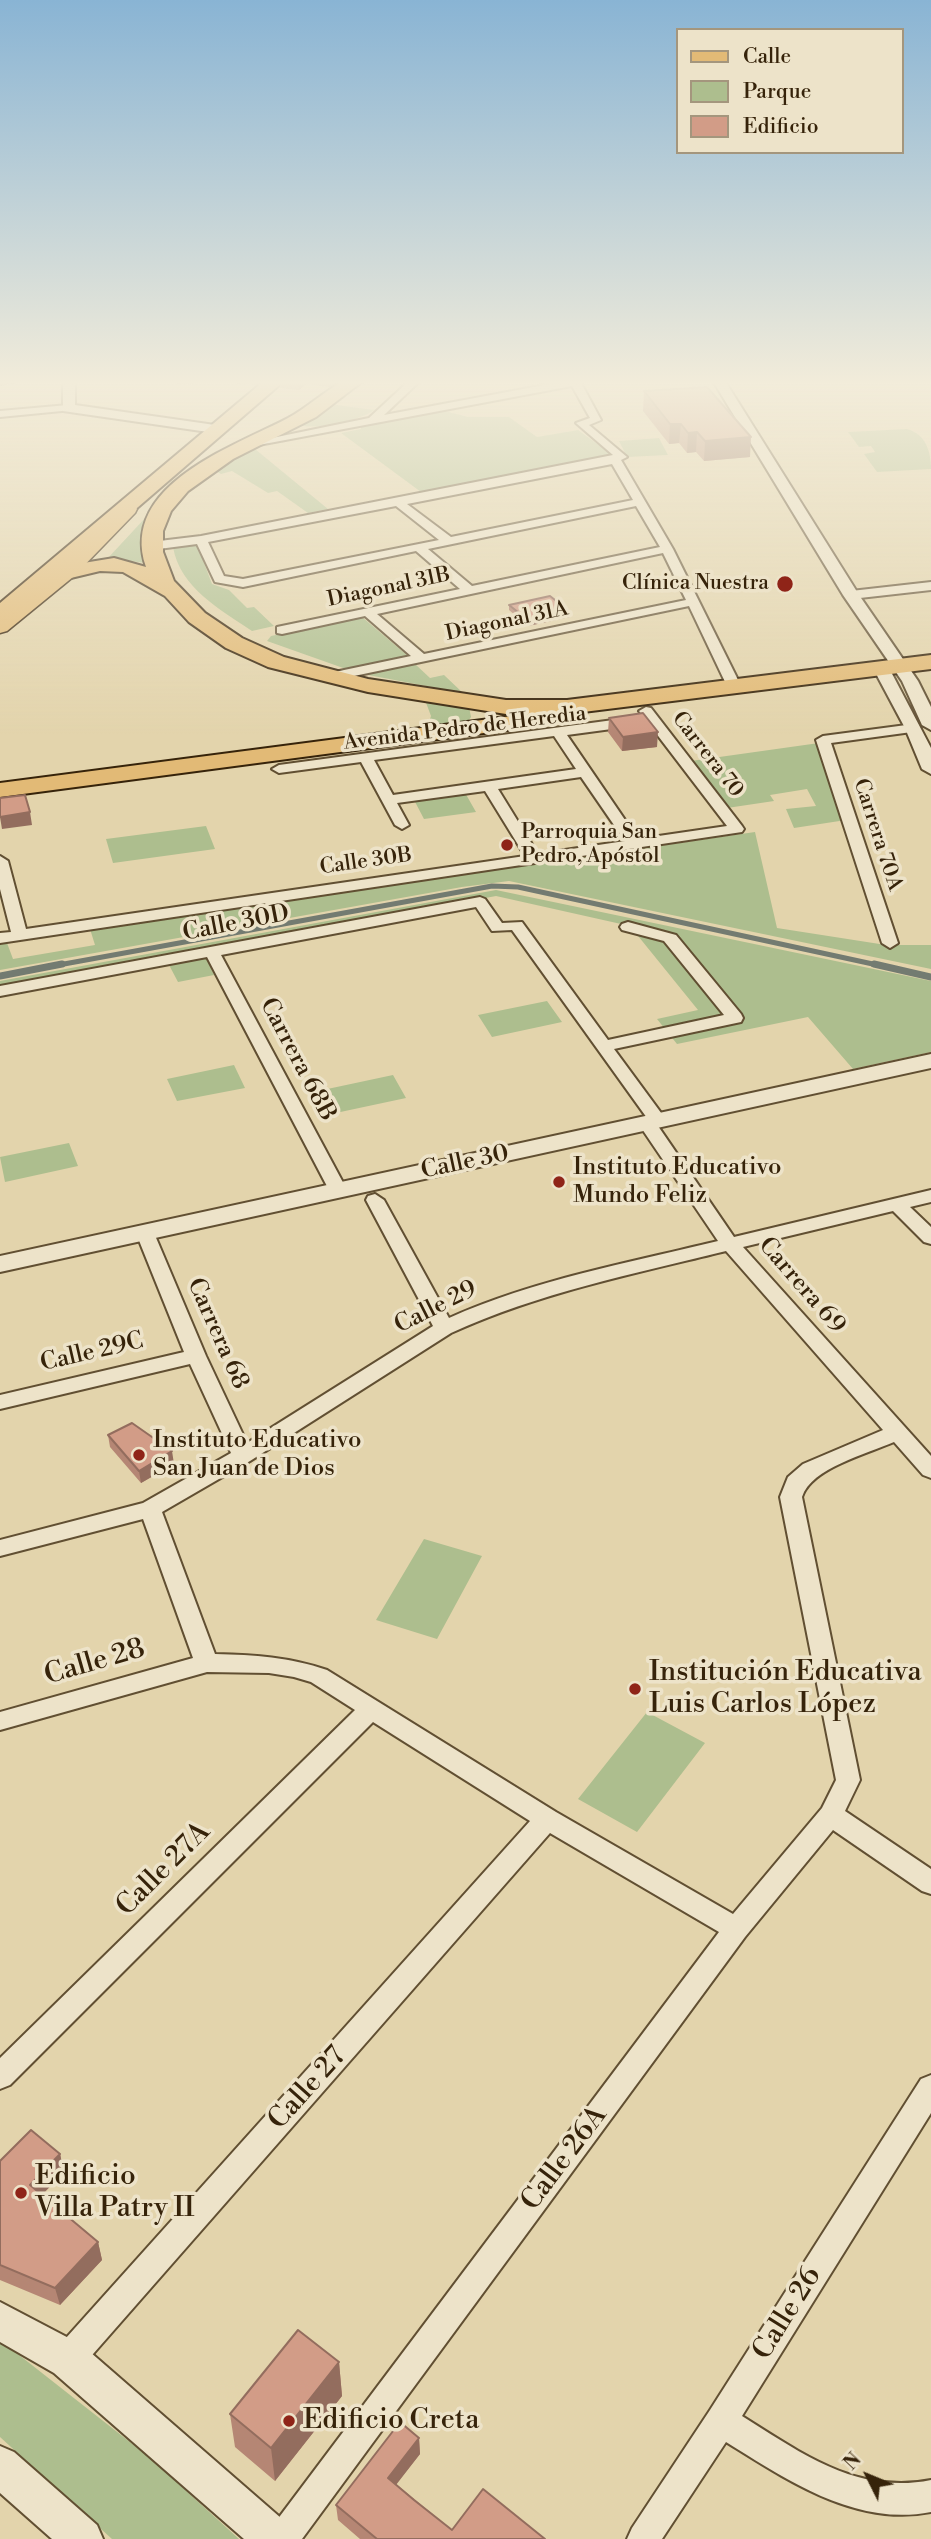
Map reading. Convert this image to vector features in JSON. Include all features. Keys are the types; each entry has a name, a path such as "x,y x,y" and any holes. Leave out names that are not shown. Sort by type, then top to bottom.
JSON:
{"highway":[{"path":"0,614 137,499"},
{"path":"171,499 158,515 151,546 156,568 178,599"},
{"path":"39,582 103,564 134,567 152,576 210,629 233,643 285,664 370,686 404,698 413,711 411,719 394,731 331,747"},
{"name":"Avenida Pedro de Heredia","path":"0,789 331,747 647,713 893,671 931,662"},
{"name":"Avenida Pedro de Heredia","path":"370,686 506,707 547,709 734,686 893,671 931,672"}],"main road":[{"path":"0,627 66,573 131,505"}],"street":[{"path":"151,546 201,540 405,499"},
{"path":"792,499 851,595 922,727 931,769"},
{"path":"397,501 448,541"},
{"path":"201,540 217,575 223,581 243,583 641,502 734,686"},
{"path":"418,547 470,591"},
{"name":"Diagonal 31B","path":"282,630 667,549"},
{"path":"851,595 931,586"},
{"name":"Diagonal 31A","path":"330,677 692,602"},
{"path":"367,612 421,658"},
{"path":"279,769 558,732 647,713"},
{"name":"Carrera 70","path":"647,713 737,829"},
{"name":"Carrera 70A","path":"890,943 823,740 922,727"},
{"path":"558,732 634,844"},
{"path":"366,758 402,825"},
{"path":"389,800 585,772"},
{"path":"489,786 534,859"},
{"name":"Calle 30B","path":"0,938 737,829"},
{"path":"0,861 20,935"},
{"name":"Calle 30D","path":"0,991 480,902 498,928 516,925"},
{"name":"Carrera 69","path":"516,925 604,1046 728,1242 931,1470"},
{"path":"604,1046 735,1018 670,938 628,927"},
{"name":"Carrera 68B","path":"212,952 338,1190"},
{"name":"Calle 30","path":"0,1264 931,1061"},
{"name":"Calle 29","path":"0,1548 150,1509 243,1455 444,1328 529,1294 728,1242 931,1196"},
{"path":"375,1200 444,1328"},
{"path":"897,1204 931,1238"},
{"name":"Carrera 68","path":"145,1233 196,1356 243,1455"},
{"name":"Calle 29C","path":"0,1402 196,1356"},
{"name":"Calle 26A","path":"282,2539 736,1929 831,1815 848,1780 791,1497 796,1482 811,1469 896,1433"},
{"path":"150,1509 207,1663"},
{"name":"Calle 28","path":"0,1721 207,1663 269,1664 295,1668 318,1676 547,1819 736,1929"},
{"name":"Calle 27A","path":"0,2076 372,1708"},
{"path":"831,1815 931,1883"},
{"name":"Calle 27","path":"68,2359 547,1819"},
{"name":"Calle 26","path":"643,2539 721,2421 931,2088"},
{"path":"0,2321 68,2359 275,2539"},
{"path":"721,2421 827,2482 870,2497 924,2498"},
{"path":"0,2466 83,2539"}],"green space":[{"path":"289,499 316,499 328,509 308,513"},
{"path":"146,517 145,563 108,558"},
{"path":"197,544 212,584 229,590 247,608 254,607 274,626 252,631 215,606 193,586 177,562 173,547"},
{"path":"362,617 408,656 346,669 267,641 271,636"},
{"path":"414,663 430,678 444,675 463,693 363,674"},
{"path":"425,700 469,707 471,717 467,723 427,728 431,716"},
{"path":"819,743 846,820 794,828 786,809 816,806 807,789 770,795 774,801 727,808 691,761"},
{"path":"464,791 476,812 424,819 413,798"},
{"path":"206,826 215,849 113,863 106,839"},
{"path":"755,832 777,928 886,945 931,945 931,969 509,881 462,887 0,970 0,944 7,943 13,959 95,945 90,929"},
{"path":"496,890 931,981 931,1052 853,1069 808,1017 677,1044 657,1019 698,1010 630,926 496,896 0,989 0,981"},
{"path":"205,956 214,975 178,982 168,963"},
{"path":"547,1001 562,1022 492,1037 478,1015"},
{"path":"234,1065 245,1088 177,1101 167,1079"},
{"path":"393,1075 406,1098 331,1114 318,1091"},
{"path":"69,1143 78,1166 5,1182 0,1157"},
{"path":"424,1539 482,1556 437,1639 376,1620"},
{"path":"647,1712 705,1743 637,1832 578,1799"},
{"path":"0,2340 149,2457 239,2539 112,2539 0,2437"}],"building":[{"path":"550,596 570,612 528,620 509,605"},
{"path":"643,713 658,732 623,737 609,718"},
{"path":"25,795 30,812 0,817 0,798"},
{"path":"132,1423 172,1451 139,1471 108,1435"},
{"path":"31,2130 60,2154 30,2185 98,2242 55,2288 0,2265 0,2161"},
{"path":"298,2330 339,2362 271,2448 230,2414"},
{"path":"400,2422 419,2438 388,2478 414,2500 452,2530 483,2489 545,2539 377,2539 336,2505"}],"waterway":[{"path":"53,966 492,886 518,887 882,966"},
{"path":"0,976 62,964"},
{"path":"874,964 931,977"}],"place":[{"name":"Clínica Nuestra","path":"785,584"},
{"name":"Parroquia San Pedro, Apóstol","path":"507,845"},
{"name":"Instituto Educativo Mundo Feliz","path":"559,1182"},
{"name":"Instituto Educativo San Juan de Dios","path":"139,1455"},
{"name":"Institución Educativa Luis Carlos López","path":"635,1689"},
{"name":"Edificio Villa Patry II","path":"21,2193"},
{"name":"Edificio Creta","path":"289,2421"}]}
